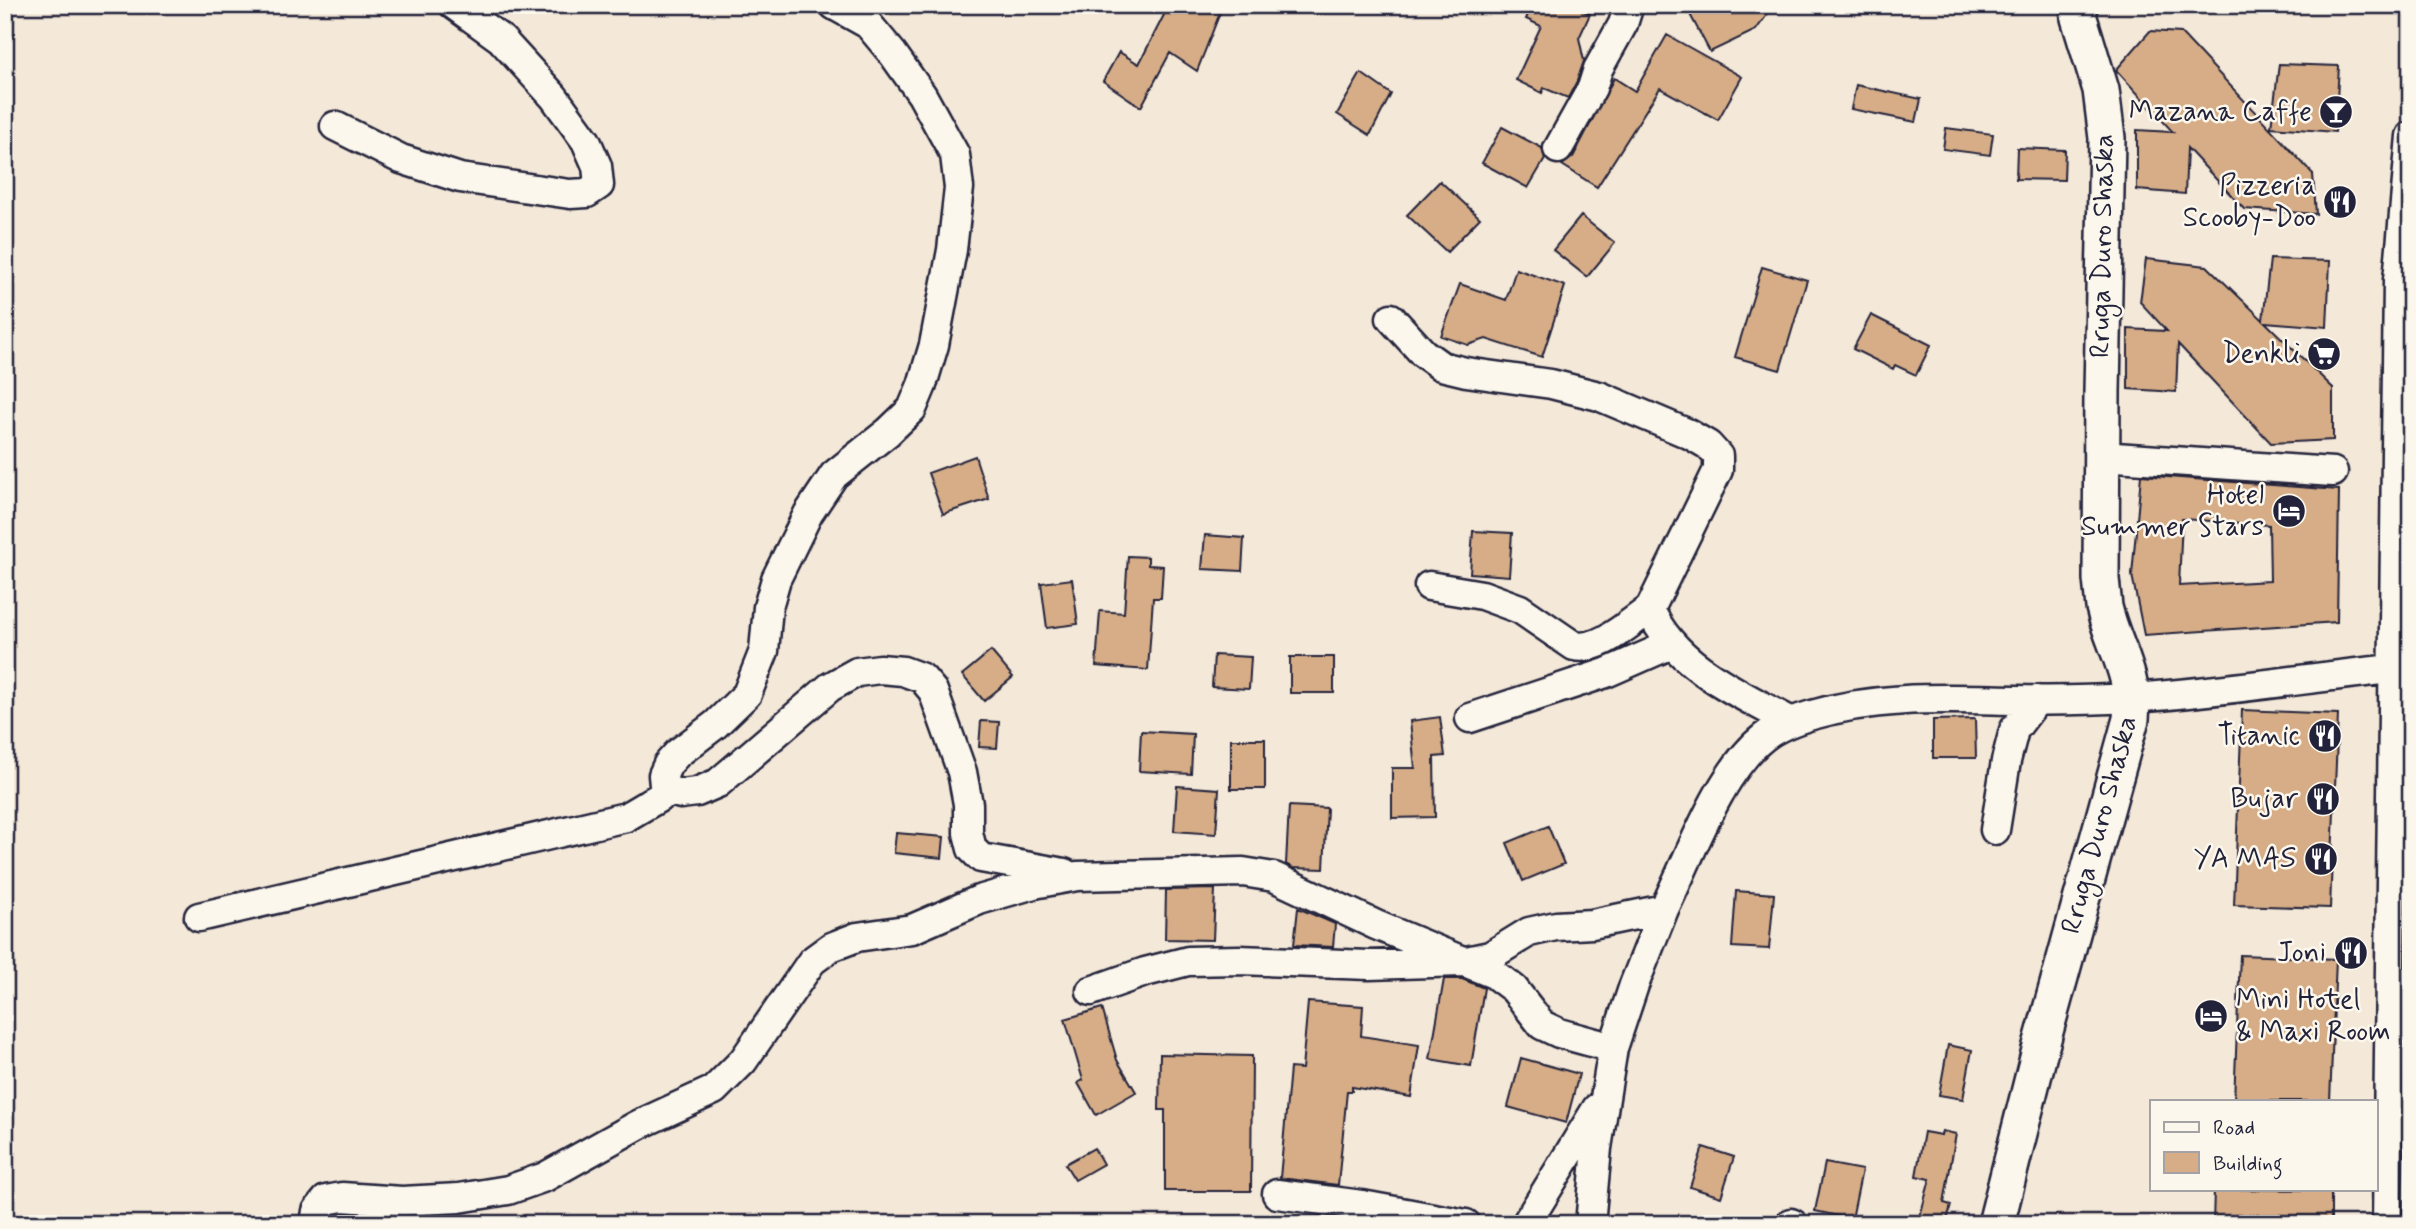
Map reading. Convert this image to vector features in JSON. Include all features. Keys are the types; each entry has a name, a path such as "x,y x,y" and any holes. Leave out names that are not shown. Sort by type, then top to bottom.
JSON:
{"main road":[{"name":"Rruga Duro Shaska","path":"1996,1224 2127,731 2132,698 2126,670 2104,606 2101,579 2106,138 2101,90 2079,18 2078,5"}],"street":[{"path":"335,126 401,159 460,178 570,194 587,193 598,185 597,166 586,141 554,97 500,39 454,5"},
{"path":"834,5 868,24 893,54 922,96 956,155 959,188 934,345 912,409 834,475 808,514 776,579 768,607 764,651 747,694 733,709 678,753 663,775 664,785 670,791 681,794 697,792 718,783 831,687 857,672 880,668 903,671 922,678 933,691 962,772 972,849 981,858 1077,876"},
{"path":"1558,149 1592,88 1598,69 1623,24 1629,5"},
{"path":"2387,1224 2403,668 2398,280 2411,136"},
{"path":"1391,318 1423,353 1441,366 1551,384 1598,396 1689,434 1708,445 1718,456 1718,470 1650,609 1597,644 1584,648 1574,646 1520,609 1482,595 1429,586"},
{"path":"2102,456 2333,472"},
{"path":"1650,609 1656,623 1672,644 1717,680 1790,721"},
{"path":"1470,718 1606,673 1672,644"},
{"path":"1590,1224 1597,1148 1613,1048 1634,985 1664,909 1717,797 1734,767 1764,737 1790,721 1836,708 1876,701 1927,698 2132,698 2403,668"},
{"path":"1995,830 2014,730 2037,700"},
{"path":"200,916 626,817 670,791"},
{"path":"315,1224 317,1211 326,1200 367,1198 402,1201 459,1198 508,1190 545,1177 638,1125 714,1090 743,1061 811,961 831,947 857,937 912,929 979,900 1034,884 1077,876 1243,872 1274,877 1376,925 1494,974 1514,989 1542,1024 1559,1033 1613,1048"},
{"path":"1091,991 1145,972 1188,961 1369,964 1462,962 1490,956 1529,932 1556,926 1592,924 1664,909"},
{"path":"1526,1224 1604,1097"},
{"path":"1277,1194 1466,1224"}],"building":[{"path":"1169,5 1223,5 1197,71 1170,53 1141,107 1103,81 1119,52 1139,64"},
{"path":"1532,5 1571,5 1590,14 1579,38 1584,61 1568,98 1544,88 1542,93 1516,80 1541,26 1526,19"},
{"path":"1685,5 1774,5 1756,30 1710,52"},
{"path":"2150,31 2181,33 2313,174 2316,214 2244,209 2187,148 2185,194 2137,190 2137,130 2173,132 2116,70"},
{"path":"1667,35 1742,77 1718,120 1660,88 1597,187 1562,165 1573,157 1614,78 1635,91"},
{"path":"2279,64 2339,66 2335,132 2271,127"},
{"path":"1361,73 1391,94 1370,135 1337,114"},
{"path":"1856,85 1921,99 1916,122 1851,109"},
{"path":"1502,127 1542,148 1545,159 1528,188 1482,163"},
{"path":"1946,128 1993,134 1990,155 1943,149"},
{"path":"2017,148 2065,150 2064,180 2016,179"},
{"path":"1440,181 1480,218 1447,252 1407,215"},
{"path":"1581,216 1615,243 1587,277 1553,250"},
{"path":"2146,259 2207,266 2263,320 2270,259 2330,261 2327,327 2265,322 2333,388 2333,440 2271,443 2178,344 2176,392 2128,389 2128,329 2167,331 2140,302"},
{"path":"1762,267 1807,280 1780,370 1735,357"},
{"path":"1516,269 1565,286 1542,357 1486,339 1468,345 1441,336 1460,284 1506,300"},
{"path":"1871,315 1931,345 1916,375 1895,365 1893,369 1853,349"},
{"path":"975,456 989,499 943,514 928,473"},
{"path":"2141,475 2339,490 2337,622 2144,635 2132,575","holes":["2182,519 2269,525 2270,581 2179,586"]},
{"path":"1473,531 1512,533 1509,576 1470,573"},
{"path":"1205,535 1244,538 1242,571 1202,569"},
{"path":"1128,556 1148,557 1148,565 1163,566 1161,598 1153,598 1148,670 1096,666 1100,611 1124,613"},
{"path":"1072,579 1078,624 1047,628 1041,583"},
{"path":"991,651 1013,677 984,701 962,675"},
{"path":"1214,655 1251,657 1249,689 1212,687"},
{"path":"1290,657 1334,657 1334,693 1290,693"},
{"path":"2242,710 2338,714 2330,908 2234,905"},
{"path":"1440,717 1445,756 1434,757 1435,817 1392,818 1392,768 1415,768 1410,721"},
{"path":"1975,719 1976,758 1933,758 1933,720"},
{"path":"981,721 999,722 997,748 979,747"},
{"path":"1141,731 1193,734 1191,774 1139,771"},
{"path":"1231,739 1265,739 1265,789 1231,789"},
{"path":"1177,786 1219,789 1216,834 1174,831"},
{"path":"1289,806 1327,808 1324,869 1293,868 1286,864"},
{"path":"1548,826 1564,864 1523,881 1507,843"},
{"path":"896,833 944,837 942,858 894,853"},
{"path":"1215,889 1213,940 1165,939 1166,890"},
{"path":"1736,891 1774,894 1769,949 1732,947"},
{"path":"1298,908 1335,924 1333,947 1294,945"},
{"path":"2240,955 2336,959 2330,1100 2234,1100"},
{"path":"1444,979 1462,979 1484,988 1471,1066 1430,1059"},
{"path":"1308,1002 1363,1006 1361,1036 1419,1045 1411,1097 1352,1087 1352,1091 1347,1091 1338,1185 1280,1178 1290,1068 1302,1069"},
{"path":"1102,1008 1117,1060 1136,1092 1096,1115 1078,1083 1083,1080 1065,1019"},
{"path":"1948,1045 1972,1050 1963,1099 1939,1095"},
{"path":"1160,1054 1252,1056 1251,1191 1165,1191 1165,1110 1159,1110"},
{"path":"1521,1058 1579,1074 1566,1123 1508,1107"},
{"path":"1942,1131 1956,1134 1944,1203 1951,1205 1946,1224 1918,1224 1930,1179 1916,1176 1924,1132 1941,1135"},
{"path":"1703,1147 1734,1157 1721,1197 1690,1187"},
{"path":"1094,1148 1103,1164 1075,1180 1065,1164"},
{"path":"1825,1163 1862,1170 1852,1219 1815,1211"},
{"path":"2214,1190 2331,1190 2331,1224 2213,1224"}],"place":[{"name":"Mazana Caffe","path":"2336,112"},
{"name":"Pizzeria Scooby-Doo","path":"2340,202"},
{"name":"Denkli","path":"2324,354"},
{"name":"Hotel Summer Stars","path":"2289,511"},
{"name":"Titanic","path":"2325,736"},
{"name":"Bujar","path":"2323,799"},
{"name":"YA MAS","path":"2321,859"},
{"name":"Joni","path":"2351,953"},
{"name":"Mini Hotel & Maxi Room","path":"2211,1016"}]}
